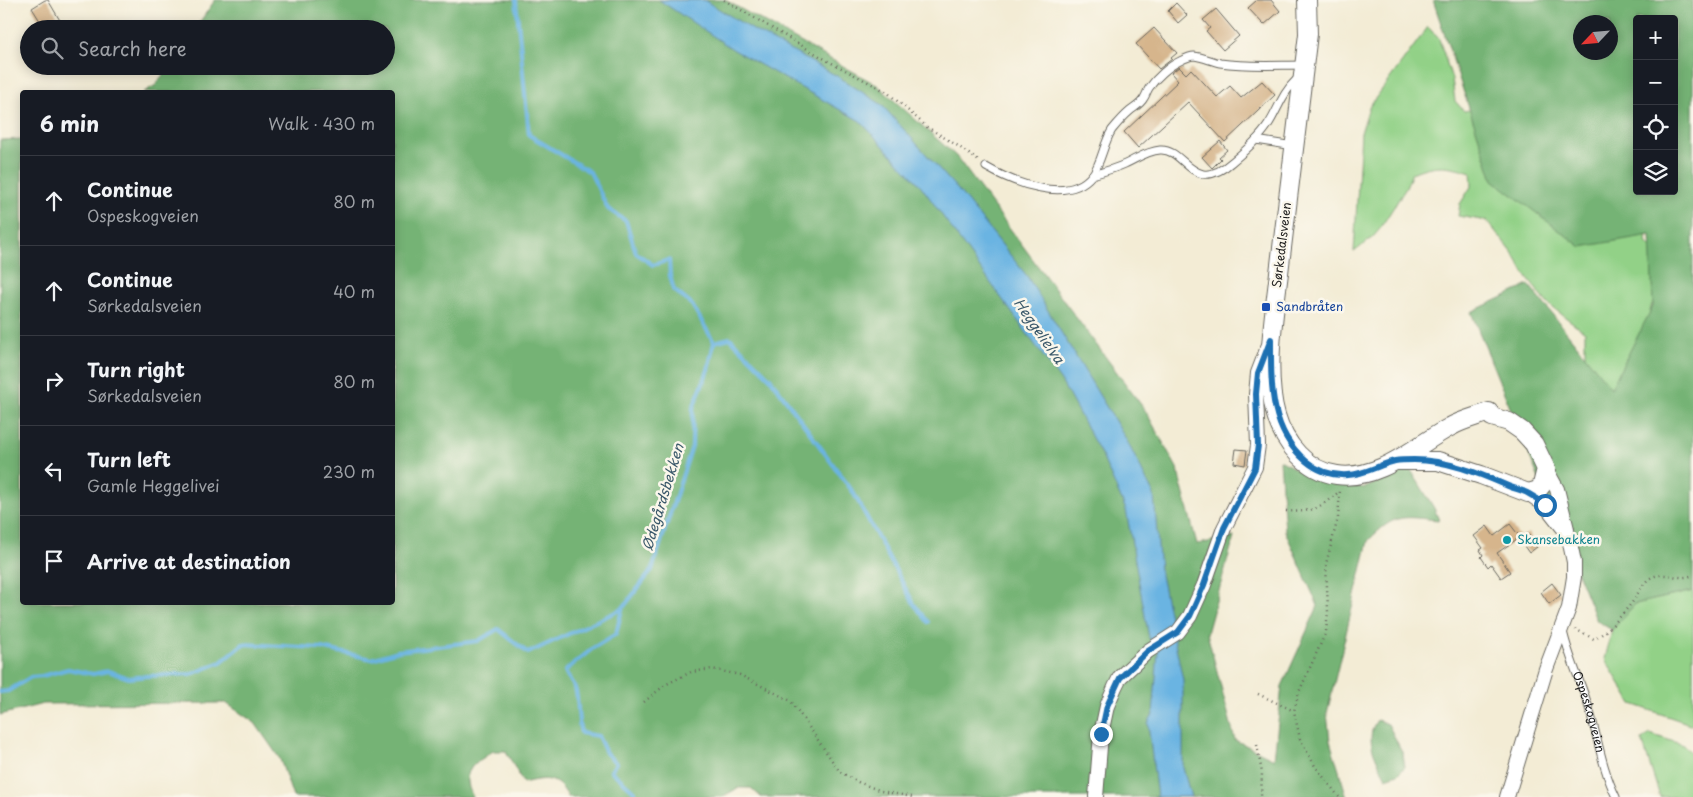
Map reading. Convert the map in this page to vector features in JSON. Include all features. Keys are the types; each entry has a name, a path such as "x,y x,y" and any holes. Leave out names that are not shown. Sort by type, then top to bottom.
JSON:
{"street":[{"name":"Sørkedalsveien","path":"1306,0 1308,22 1303,72 1271,339 1272,392 1276,414 1285,437 1299,456 1339,483"},
{"path":"1096,797 1101,734 1107,706 1120,678 1148,651 1178,632 1190,616 1204,585 1224,528 1255,468 1258,445 1256,394 1258,373 1271,339"},
{"path":"1339,483 1395,461 1452,425 1489,412 1492,417 1509,422 1522,431 1534,444 1557,489 1564,512 1574,562 1574,577 1569,608 1531,715 1506,797"},
{"path":"1395,461 1438,461 1482,475 1528,493 1545,505 1568,534"},
{"path":"1528,493 1538,490 1542,485 1546,469"}],"lane":[{"path":"1092,175 1112,131 1144,99 1150,87 1161,74 1177,62 1193,56 1219,62 1303,72"},
{"path":"986,167 1015,182 1038,188 1069,189 1083,183 1092,175 1123,165 1149,152 1161,150 1170,151 1194,171 1202,174 1211,173 1226,166 1256,140 1269,125 1288,88 1303,72"},
{"path":"1256,140 1294,146"},
{"name":"Ospeskogveien","path":"1562,624 1569,655 1589,710 1602,763 1616,797"}],"path":[{"path":"724,0 828,61 887,92 927,127 958,146 986,167"},
{"path":"1286,511 1303,512 1316,509 1339,483"},
{"path":"1339,483 1338,518 1326,564 1328,610 1326,632 1299,692 1294,712 1300,739 1315,766 1339,797"},
{"path":"1562,624 1594,639 1601,635 1632,604 1646,582 1655,576 1686,578 1693,575"},
{"path":"644,702 665,685 691,672 712,670 740,674 791,701 840,772 858,782 881,791 912,797"},
{"path":"1258,694 1294,712"},
{"path":"1257,745 1262,773 1261,797"}],"green space":[{"path":"215,0 725,0 877,85 956,156 1145,410 1177,468 1197,544 1234,537 1207,633 1235,740 1274,759 1282,686 1318,606 1285,531 1280,460 1313,479 1365,488 1409,467 1434,508 1439,520 1408,518 1393,521 1368,541 1327,713 1330,741 1347,797 761,797 751,788 738,788 722,797 568,797 559,785 549,780 543,779 523,783 506,751 493,751 473,765 467,775 473,797 293,797 280,759 255,723 226,703 43,704 0,715 0,140 20,139 20,605 395,605 395,90 147,90 156,85 163,75 395,75 395,20 201,20"},
{"path":"1433,0 1693,0 1693,591 1635,604 1612,630 1597,621 1471,312 1529,285 1611,388 1653,306 1650,235 1581,247 1493,180"},
{"path":"1428,27 1439,39 1452,79 1455,101 1464,111 1475,109 1633,190 1633,195 1642,195 1652,200 1646,242 1677,280 1666,306 1652,304 1632,381 1614,389 1594,382 1585,363 1585,332 1548,304 1528,279 1512,252 1487,221 1458,216 1460,204 1472,185 1471,172 1435,166 1412,173 1406,188 1379,230 1354,252 1361,133 1369,107"},
{"path":"1693,591 1693,725 1632,704 1605,659 1612,630 1635,604"},
{"path":"1377,720 1388,724 1403,754 1405,767 1398,774 1386,778 1371,742 1373,727"},
{"path":"1650,734 1684,745 1693,755 1693,797 1660,797 1642,740"}],"water":[{"name":"Heggelielva","path":"659,0 704,0 755,31 837,76 881,104 959,191 1027,276 1126,439 1154,495 1160,570 1183,680 1183,768 1191,797 1157,797 1148,723 1153,714 1158,652 1149,638 1126,510 1101,454 1061,381 921,186 860,121 734,50"}],"building":[{"path":"48,0 60,20 39,20 32,8"},
{"path":"1257,0 1271,0 1280,11 1264,25 1248,8"},
{"path":"1176,3 1187,15 1178,23 1168,11"},
{"path":"1216,9 1239,36 1223,50 1206,31 1210,28 1203,20"},
{"path":"1154,28 1177,53 1159,69 1136,44"},
{"path":"1179,67 1186,74 1191,69 1217,97 1230,86 1241,98 1262,81 1275,95 1225,142 1188,102 1138,148 1124,132 1178,81 1171,73"},
{"path":"1220,141 1227,150 1219,157 1221,159 1212,168 1202,157"},
{"path":"1236,449 1247,450 1245,465 1234,463"},
{"path":"1510,524 1520,537 1497,553 1510,572 1501,578 1491,564 1488,567 1481,557 1483,555 1480,550 1483,548 1474,536 1487,526 1494,536"},
{"path":"1528,533 1537,547 1529,553 1519,539"},
{"path":"1552,583 1561,595 1549,604 1541,592"}],"waterway":[{"name":"Ødegårdsbekken","path":"516,0 529,135 590,172 608,209 626,221 636,253 653,265 669,260 670,276 674,290 692,305 714,342 708,370 693,408 692,446 652,570 622,609 616,634 593,648 565,671 576,693 581,733 598,736 606,753 616,763 611,771 634,791 635,797"},
{"path":"714,342 730,338 770,378 853,492 914,604 928,622"},
{"path":"0,692 8,691 31,677 68,669 93,674 108,671 129,678 192,674 221,662 243,644 321,648 372,659 398,651 478,641 498,629 528,653 622,609"}],"place":[{"name":"Sandbråten","path":"1266,307"},
{"name":"Skansebakken","path":"1507,540"}],"route":[{"path":"1101,734 1107,706 1120,678 1148,651 1178,632 1190,616 1204,585 1224,528 1255,468 1258,445 1256,394 1258,373 1271,339 1272,392 1276,414 1285,437 1299,456 1318,469 1338,476 1374,470 1395,461 1438,461 1482,475 1528,493 1545,505"}]}
